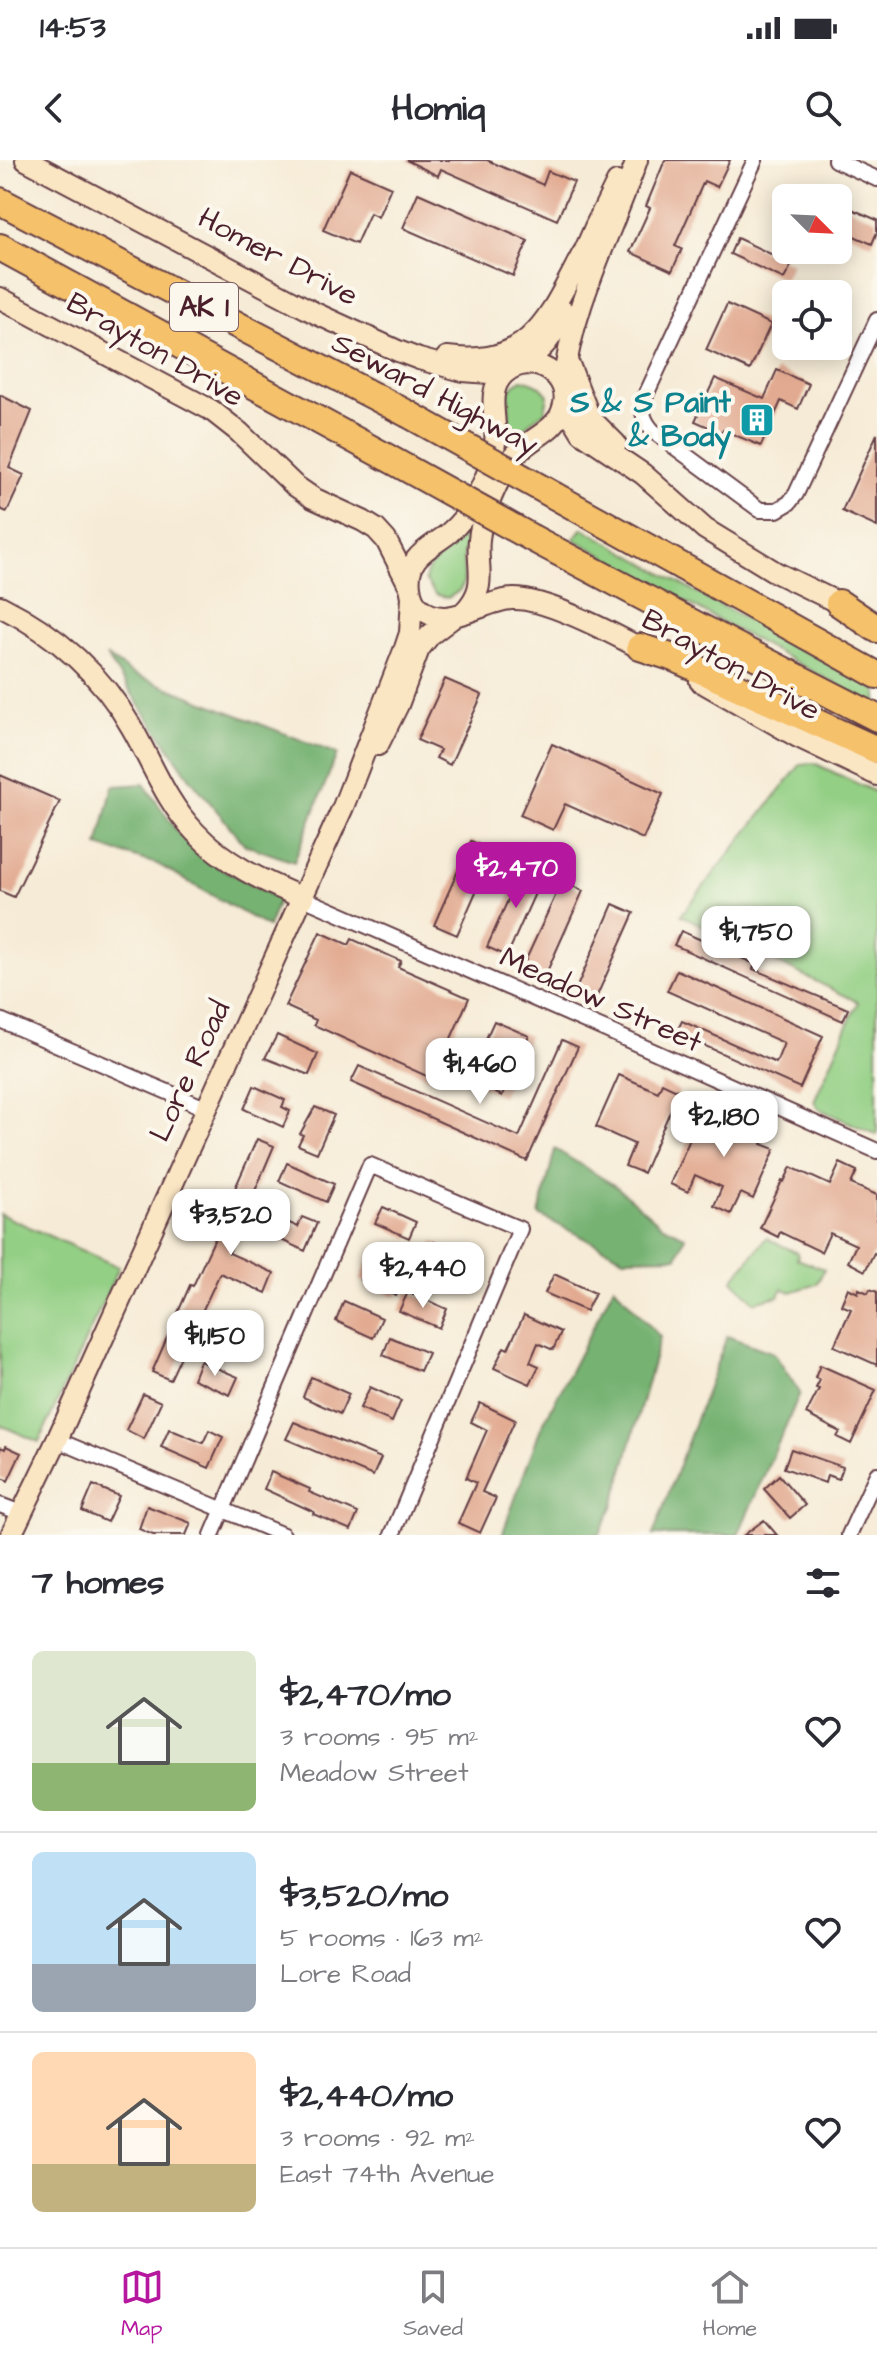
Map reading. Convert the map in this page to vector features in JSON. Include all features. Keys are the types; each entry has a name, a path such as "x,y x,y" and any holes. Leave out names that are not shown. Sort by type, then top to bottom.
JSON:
{"highway":[{"name":"Seward Highway","path":"0,201 408,414 877,675"},
{"name":"AK 1","path":"0,247 532,538 877,718"},
{"path":"0,255 101,301"},
{"path":"839,603 877,629"},
{"path":"640,647 674,658 877,750"}],"street":[{"name":"Homer Drive","path":"26,160 317,314 419,359 463,371 489,373 518,366"},
{"path":"380,342 459,359 479,358 508,350 527,340 543,325 629,160"},
{"path":"411,592 418,606 437,616 460,614 473,603 480,584 479,537 482,524 512,459 556,422 563,410 568,348 637,160"},
{"path":"755,160 647,392 642,409 644,421 743,499 760,510 777,510 796,494 877,320"},
{"path":"835,160 877,179"},
{"name":"Lore Road","path":"11,1535 57,1440 343,807 410,633 410,573 418,555 465,517 479,491 495,445 495,387 500,377 548,344 583,253"},
{"name":"Brayton Drive","path":"0,298 218,415 294,485 320,502 376,529 386,540 411,592"},
{"path":"568,348 570,369 590,418 678,507 716,536 777,573 877,621"},
{"path":"518,366 540,365 551,370 582,433 643,474"},
{"name":"Brayton Drive","path":"460,614 504,599 535,601 561,611 640,647 798,737 877,775"},
{"path":"0,606 55,639 80,660 108,691 132,728 169,799 193,831 223,859 303,898"},
{"name":"Lore Road","path":"343,807 392,717 419,649 430,635 460,614"},
{"name":"Meadow Street","path":"303,898 877,1151"},
{"path":"0,1020 205,1108"},
{"path":"212,1535 370,1165 520,1229 392,1535"},
{"path":"57,1440 283,1535"},
{"path":"849,1535 870,1508 877,1474"},
{"path":"0,1505 21,1513"}],"green space":[{"path":"522,380 536,384 548,395 545,412 511,441 508,440 508,393"},
{"path":"583,528 877,690 877,706 574,539"},
{"path":"463,536 468,537 463,555 462,586 447,598 435,594 425,580 427,572"},
{"path":"106,656 133,674 337,754 294,862 245,845 189,777"},
{"path":"814,763 877,793 877,1135 819,1109 814,1101 858,1002 681,915 801,764"},
{"path":"144,784 179,834 206,853 218,867 279,898 268,927 157,864 98,846 113,786"},
{"path":"555,1149 617,1187 661,1225 685,1236 677,1257 624,1258 539,1215"},
{"path":"0,1214 119,1267 39,1442 0,1425"},
{"path":"766,1238 798,1253 797,1259 824,1269 817,1284 791,1292 783,1289 778,1296 754,1302 733,1280"},
{"path":"614,1286 660,1337 613,1507 599,1535 502,1535 540,1430"},
{"path":"727,1336 774,1353 800,1393 738,1535 653,1535"}],"building":[{"path":"406,160 487,160 543,185 548,171 574,182 557,220 441,169 438,176"},
{"path":"665,160 730,160 717,187 704,181 675,246 682,249 672,271 630,252 650,208 646,206"},
{"path":"350,169 391,187 378,217 370,213 356,244 323,230"},
{"path":"418,193 528,241 513,276 403,228"},
{"path":"852,209 877,220 877,232 872,244 852,235"},
{"path":"737,238 772,255 772,264 792,264 784,279 730,254"},
{"path":"727,304 771,324 750,370 706,350"},
{"path":"777,370 809,384 798,409 781,401 761,446 695,421 715,378 764,399"},
{"path":"0,395 32,411 9,468 24,475 7,512 0,509"},
{"path":"877,434 877,527 842,511"},
{"path":"445,679 482,695 450,765 436,758 440,750 417,740"},
{"path":"552,744 663,794 643,839 565,804 553,830 520,815"},
{"path":"0,775 60,801 14,897 0,891"},
{"path":"471,841 494,851 457,935 434,925"},
{"path":"524,864 544,873 507,956 487,947"},
{"path":"562,881 583,891 545,976 523,966"},
{"path":"613,904 634,913 596,998 576,989"},
{"path":"681,931 755,964 753,969 848,1009 843,1021 674,945"},
{"path":"320,932 349,945 352,939 401,961 398,967 469,998 433,1079 314,1025 316,1020 285,1006"},
{"path":"677,970 823,1036 800,1088 676,1033 682,1021 776,1063 784,1043 667,991"},
{"path":"494,1021 529,1036 502,1096 467,1080"},
{"path":"277,1035 318,1054 309,1075 265,1058"},
{"path":"562,1040 578,1047 527,1161 351,1082 359,1066 519,1137"},
{"path":"619,1075 658,1092 662,1083 679,1091 643,1173 625,1166 634,1144 596,1127"},
{"path":"254,1086 285,1100 282,1107 290,1111 283,1127 244,1109"},
{"path":"706,1103 724,1111 718,1124 745,1136 751,1123 768,1131 762,1144 775,1149 753,1199 741,1193 731,1214 714,1206 722,1187 695,1175 688,1192 670,1184"},
{"path":"315,1107 334,1115 317,1153 298,1145 303,1135 300,1134"},
{"path":"257,1139 274,1146 249,1205 298,1227 302,1217 317,1223 305,1251 242,1222 229,1253 274,1273 266,1293 220,1273 170,1380 152,1372 190,1285 193,1286 221,1225"},
{"path":"287,1163 334,1184 326,1202 279,1181"},
{"path":"840,1163 857,1171 851,1184 877,1195 877,1254 874,1253 865,1271 848,1262 856,1245 830,1233 821,1252 780,1232 778,1237 760,1228 791,1167 830,1185"},
{"path":"383,1207 416,1222 409,1238 375,1223"},
{"path":"434,1242 470,1257 461,1277 426,1262"},
{"path":"367,1263 404,1279 396,1296 360,1280"},
{"path":"554,1274 595,1293 586,1311 545,1293"},
{"path":"848,1288 858,1293 859,1289 868,1293 870,1289 877,1292 877,1365 834,1346 851,1309 841,1305"},
{"path":"408,1292 447,1309 439,1328 399,1311"},
{"path":"344,1301 382,1318 373,1338 336,1321"},
{"path":"221,1314 259,1332 250,1349 213,1332"},
{"path":"524,1315 561,1332 553,1350 538,1343 530,1362 539,1366 530,1384 494,1368 504,1347 508,1349"},
{"path":"390,1337 428,1353 420,1371 383,1355"},
{"path":"200,1361 238,1377 230,1395 193,1379"},
{"path":"820,1365 876,1390 851,1444 837,1437 840,1432 806,1414 819,1389 816,1388 820,1380 815,1378"},
{"path":"311,1377 349,1394 340,1414 303,1397"},
{"path":"370,1387 401,1401 392,1422 360,1408"},
{"path":"143,1394 161,1402 144,1439 126,1430"},
{"path":"480,1403 515,1420 482,1492 496,1498 480,1533 458,1523 476,1483 466,1478 487,1430 471,1422"},
{"path":"294,1422 381,1458 373,1476 286,1439"},
{"path":"169,1429 203,1443 209,1430 223,1437 209,1468 161,1447"},
{"path":"6,1446 21,1453 8,1481 0,1477 0,1447 5,1449"},
{"path":"791,1449 843,1467 839,1479 827,1475 825,1483 784,1468"},
{"path":"271,1472 358,1513 351,1530 264,1489"},
{"path":"779,1475 805,1505 790,1518 764,1489"},
{"path":"93,1485 119,1496 107,1522 82,1511"},
{"path":"147,1506 191,1523 186,1535 153,1535 139,1529"},
{"path":"764,1520 777,1535 744,1535"}],"place":[{"name":"S & S Paint & Body","path":"757,420"}]}
